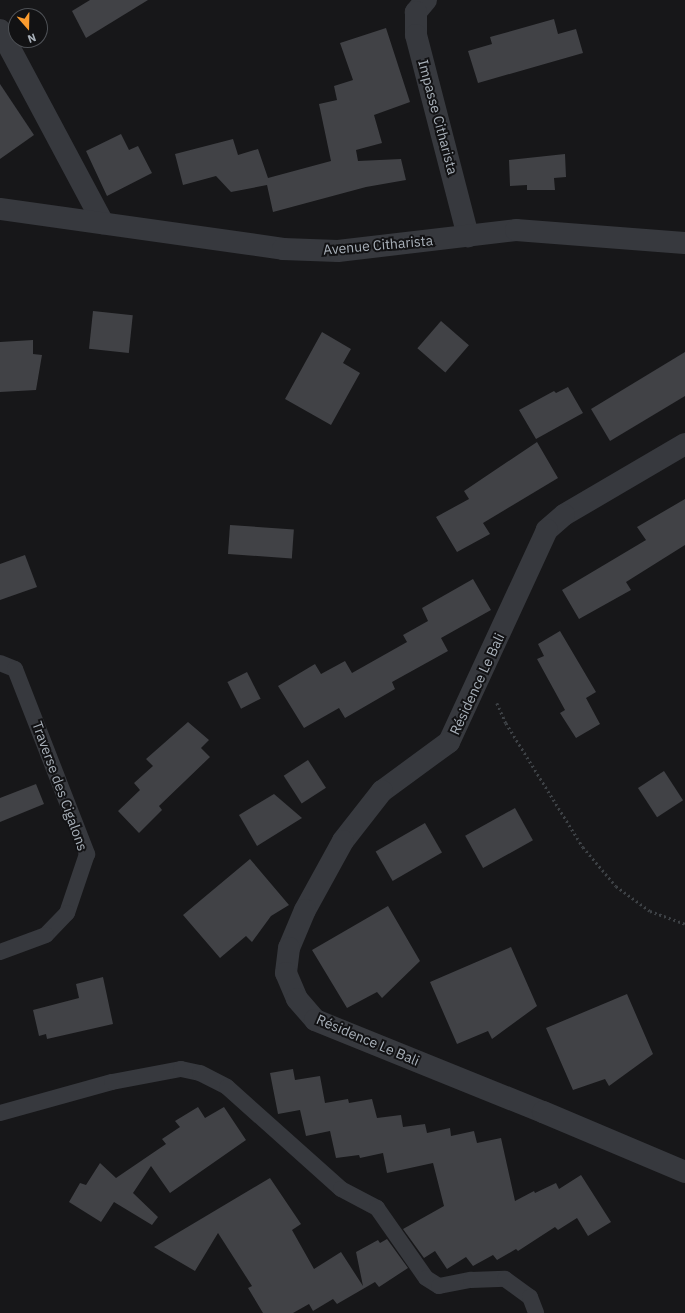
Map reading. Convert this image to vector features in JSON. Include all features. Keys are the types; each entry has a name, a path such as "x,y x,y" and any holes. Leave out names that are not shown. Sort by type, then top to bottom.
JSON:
{"street":[{"name":"Impasse Citharista","path":"426,0 416,12 416,35 468,236"},
{"path":"0,30 103,224"},
{"name":"Avenue Citharista","path":"0,209 283,249 338,251 516,230 685,243"},
{"name":"Résidence Le Bali","path":"685,444 564,515 547,530 483,672 449,742 382,791 343,841 305,910 289,948 286,973 297,999 315,1020 543,1112 685,1172"}],"lane":[{"name":"Traverse des Cigalons","path":"0,663 15,669 87,854 67,913 46,935 0,952"},
{"path":"0,1114 112,1082 181,1069 200,1073 227,1087 341,1189 377,1208 426,1278 439,1286 471,1280 505,1278 530,1297 536,1313"}],"path":[{"path":"483,672 506,723 583,847 616,886 650,911 685,924"}],"building":[{"path":"90,0 148,0 86,38 72,11"},
{"path":"554,19 558,34 576,29 583,53 478,83 468,51 492,44 490,37"},
{"path":"386,28 410,102 374,115 382,143 356,150 358,161 401,159 406,180 366,187 273,212 267,185 231,192 216,176 183,185 175,154 233,139 238,155 258,149 268,178 331,161 319,104 337,100 334,86 353,80 340,43"},
{"path":"0,84 34,135 0,159"},
{"path":"121,134 129,150 138,146 152,173 107,196 86,151"},
{"path":"565,154 566,177 554,178 555,190 527,190 527,185 510,186 509,160"},
{"path":"93,311 133,315 129,353 89,349"},
{"path":"441,321 469,345 445,372 417,348"},
{"path":"322,332 351,349 343,363 360,373 331,425 285,399"},
{"path":"33,340 33,354 42,355 36,390 0,392 0,342"},
{"path":"685,352 685,396 610,441 591,409"},
{"path":"568,387 583,413 536,439 519,410 554,391 556,393"},
{"path":"537,442 558,478 483,523 490,534 457,552 436,517 469,499 464,491"},
{"path":"685,499 685,545 626,582 631,590 579,619 562,590 646,540 637,527"},
{"path":"230,525 294,529 292,558 228,554"},
{"path":"25,555 37,587 0,600 0,564"},
{"path":"473,579 491,610 441,638 448,651 392,682 395,689 345,718 339,708 304,728 278,686 315,664 321,674 345,661 352,673 407,642 403,635 428,621 422,608"},
{"path":"560,631 596,692 586,698 600,724 576,738 560,713 565,710 537,659 544,656 538,644"},
{"path":"247,672 261,699 241,709 227,682"},
{"path":"188,722 209,740 201,748 210,757 159,806 162,810 139,833 118,811 140,790 134,783 153,766 146,759"},
{"path":"308,760 326,788 302,803 284,776"},
{"path":"664,771 683,800 657,817 638,788"},
{"path":"36,784 44,804 0,822 0,798"},
{"path":"274,794 302,818 257,846 239,815"},
{"path":"515,808 533,840 483,868 465,836"},
{"path":"425,823 442,852 393,881 376,852"},
{"path":"250,859 289,905 271,916 252,942 246,936 220,958 183,915"},
{"path":"388,906 420,961 382,998 377,992 347,1008 312,950"},
{"path":"511,947 537,1006 492,1039 488,1031 457,1044 430,982"},
{"path":"103,977 113,1024 47,1039 46,1034 39,1036 33,1010 79,998 76,984"},
{"path":"627,994 653,1054 609,1086 605,1079 573,1090 546,1028"},
{"path":"293,1069 295,1080 320,1076 325,1103 348,1099 349,1103 372,1099 377,1118 401,1115 403,1127 425,1124 427,1133 450,1128 451,1136 474,1131 477,1143 501,1138 515,1201 534,1191 535,1193 556,1183 559,1189 581,1175 611,1222 588,1236 577,1218 558,1230 555,1227 518,1251 516,1249 497,1260 493,1255 473,1266 466,1257 447,1269 435,1251 424,1258 403,1229 444,1206 433,1163 387,1173 383,1153 360,1158 359,1155 336,1158 330,1131 306,1136 300,1110 278,1114 270,1073"},
{"path":"198,1107 205,1118 224,1107 246,1140 170,1193 151,1166 133,1193 158,1217 152,1225 114,1202 101,1222 69,1202 80,1183 86,1185 100,1163 116,1178 166,1144 162,1139 180,1127 175,1121"},
{"path":"270,1178 301,1224 292,1230 314,1269 341,1252 363,1286 356,1252 378,1240 380,1243 387,1239 408,1268 379,1287 375,1282 337,1304 333,1299 313,1311 309,1304 293,1313 263,1313 248,1288 252,1286 218,1233 195,1271 154,1247"}]}
